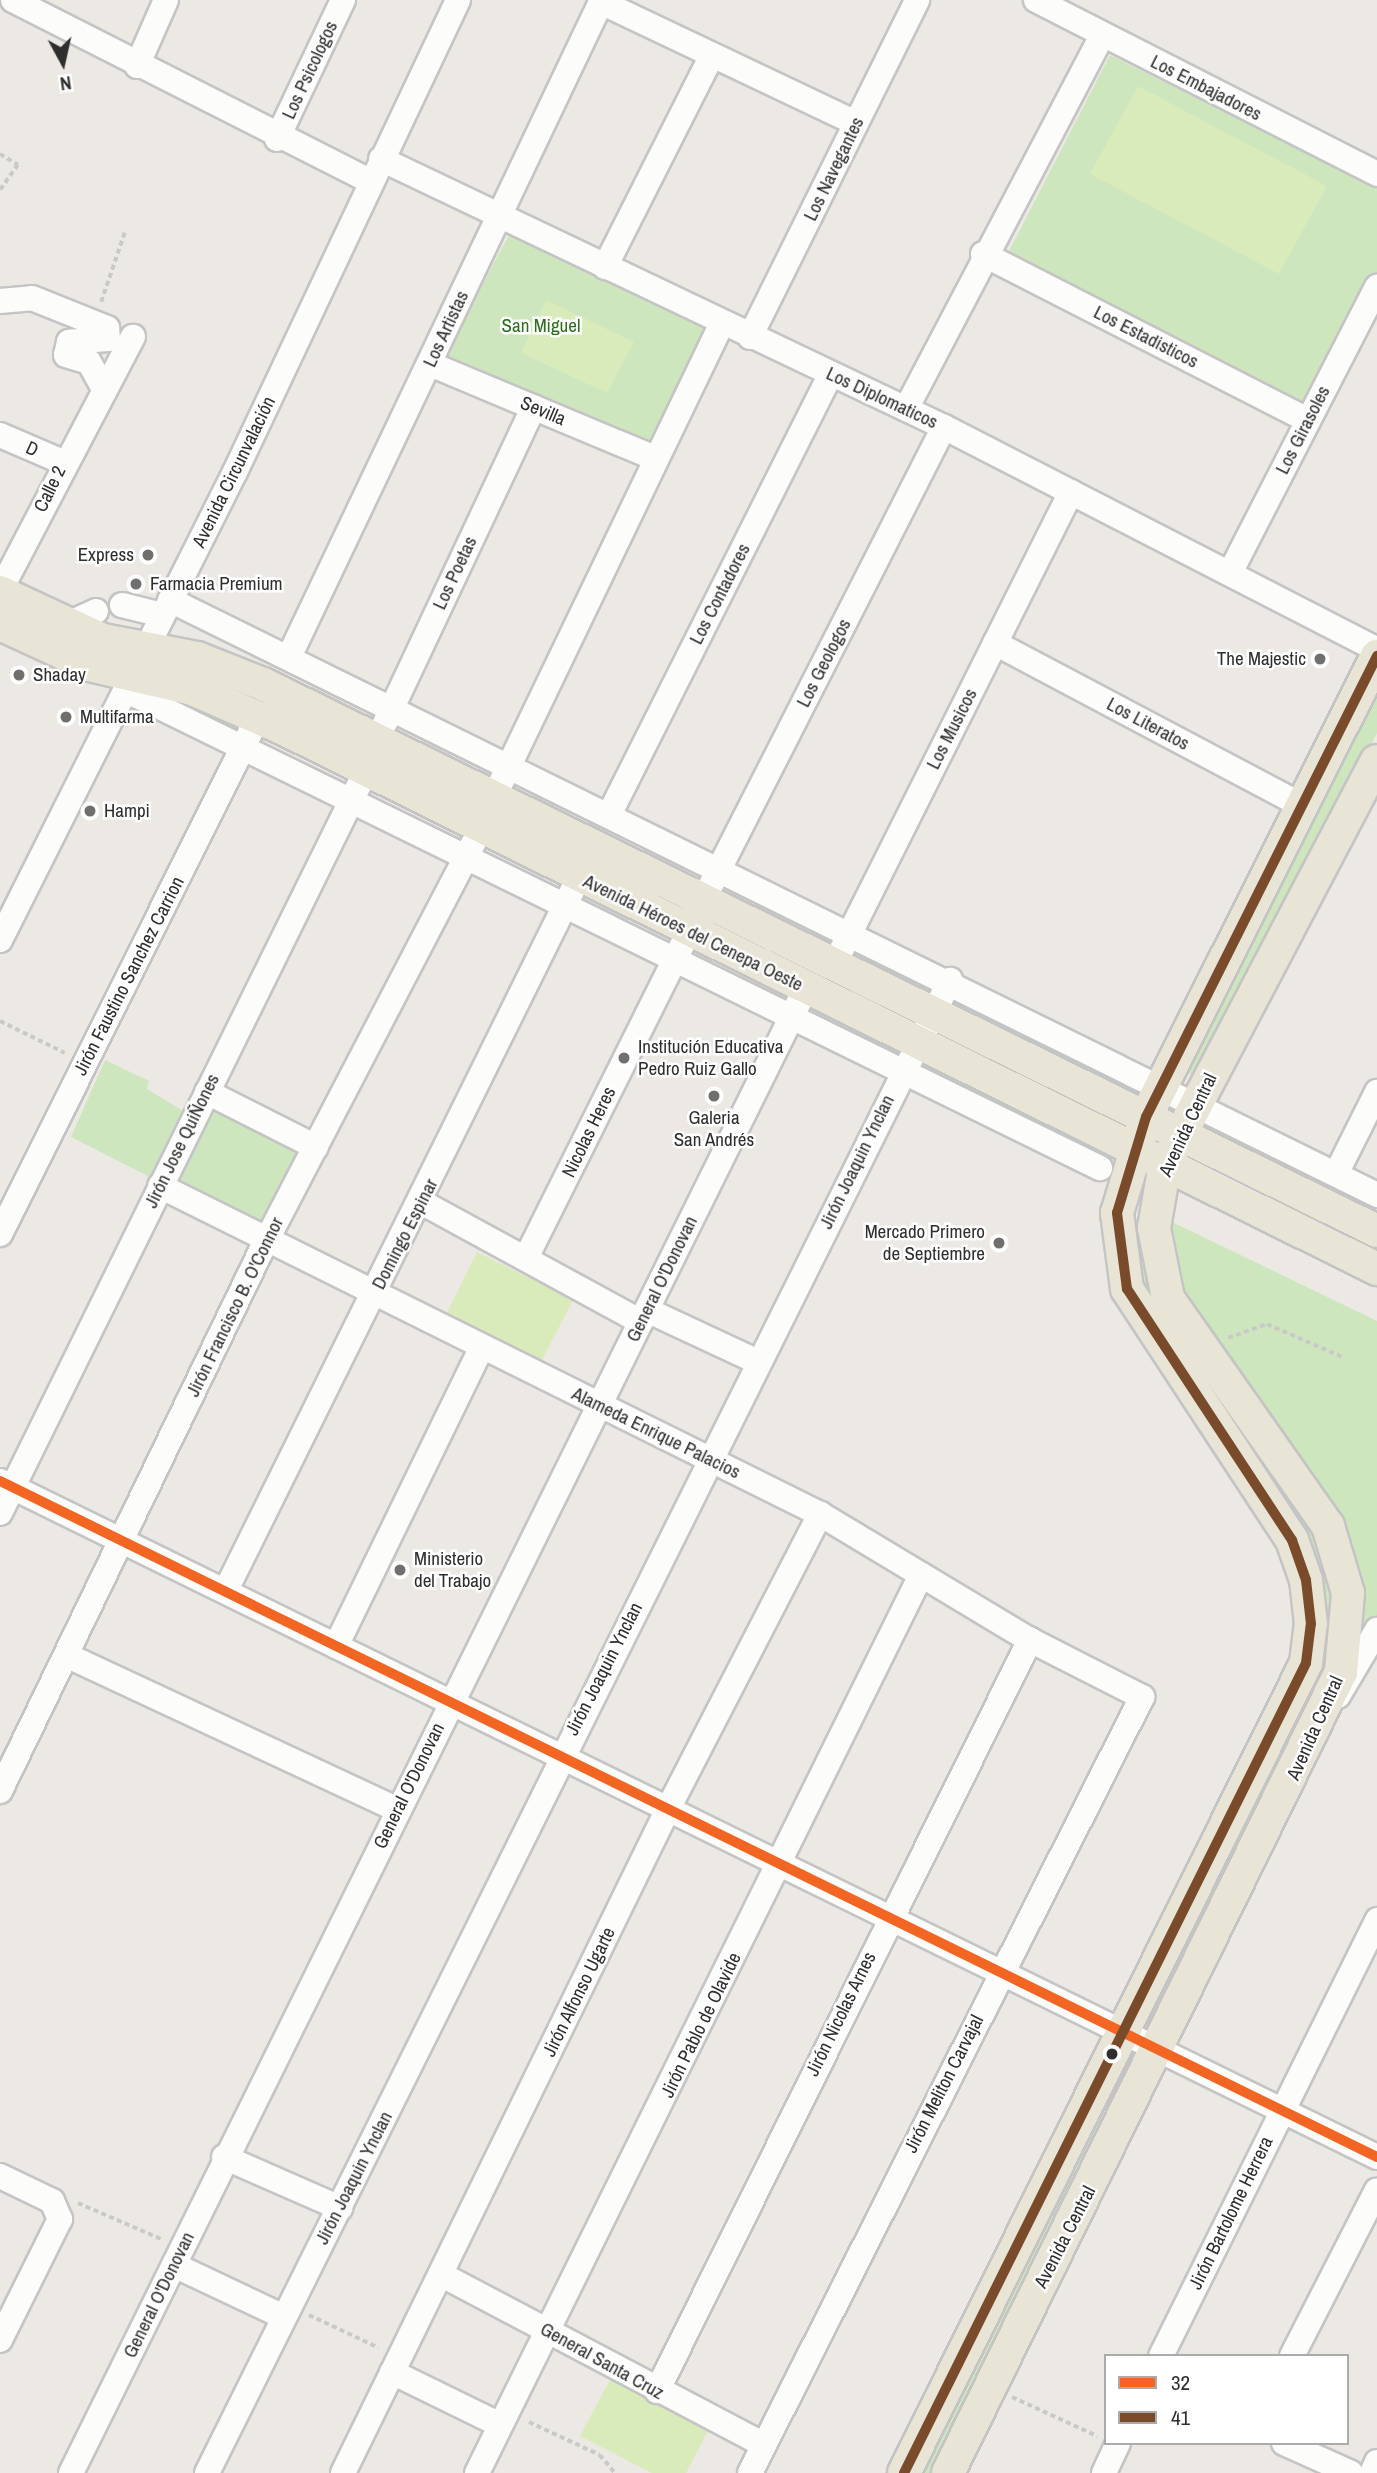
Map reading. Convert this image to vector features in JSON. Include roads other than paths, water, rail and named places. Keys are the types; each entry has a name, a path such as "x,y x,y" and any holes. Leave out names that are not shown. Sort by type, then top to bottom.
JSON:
{"main road":[{"name":"Avenida Héroes del Cenepa Oeste","path":"0,591 66,625 134,670 197,658 264,684 1377,1231"},
{"name":"Avenida Héroes del Cenepa Oeste","path":"0,624 89,665 134,670 192,688 257,717 359,785 473,842 579,877 689,930 799,1002 917,1042 1377,1269"},
{"name":"Avenida Central","path":"904,2473 1306,1663 1311,1623 1307,1580 1292,1540 1127,1289 1117,1213 1133,1148 1146,1118 1377,656"},
{"name":"Avenida Central","path":"948,2473 1327,1710 1348,1633 1339,1554 1316,1506 1202,1351 1168,1298 1157,1264 1155,1201 1165,1164 1195,1104 1377,761"}],"street":[{"path":"13,0 277,139 372,182"},
{"path":"136,66 166,0"},
{"name":"Los Psicologos","path":"277,139 343,0"},
{"name":"Avenida Circunvalación","path":"0,940 166,608 458,0"},
{"name":"Los Embajadores","path":"1036,0 1377,174"},
{"path":"601,1 856,123"},
{"name":"Los Artistas","path":"289,657 601,1"},
{"name":"Los Navegantes","path":"750,337 856,123 908,3"},
{"path":"906,409 983,254 1102,35"},
{"path":"605,267 712,55"},
{"name":"Los Diplomaticos","path":"382,159 750,337 944,427 1377,650"},
{"name":"Los Estadisticos","path":"983,254 1308,420"},
{"name":"Los Girasoles","path":"1230,573 1377,287"},
{"path":"0,301 32,298 107,328 108,339 69,342 66,355 89,362 103,387"},
{"path":"494,797 722,323"},
{"name":"Calle 2","path":"0,591 63,462 133,337"},
{"name":"Sevilla","path":"430,363 655,458"},
{"name":"Los Contadores","path":"609,815 831,374"},
{"name":"Los Poetas","path":"377,740 534,407"},
{"name":"Los Geologos","path":"703,900 944,427"},
{"name":"D","path":"0,435 63,462"},
{"name":"Los Musicos","path":"834,965 1070,492"},
{"path":"122,605 166,608 289,657 510,764 718,871 851,932 1162,1085 1377,1195"},
{"path":"66,625 96,611"},
{"name":"Los Literatos","path":"995,643 1301,805"},
{"path":"134,670 245,746 359,785"},
{"name":"Jirón Faustino Sanchez Carrion","path":"0,1234 245,746 257,717"},
{"name":"Jirón Jose QuiÑones","path":"0,1513 6,1484 160,1186 359,785"},
{"path":"473,842 565,905 675,958 799,1002 902,1071 1100,1168"},
{"name":"Jirón Francisco B. O'Connor","path":"0,1791 68,1656 268,1238 473,842"},
{"name":"Domingo Espinar","path":"226,1590 374,1294 423,1203 579,877"},
{"name":"Nicolas Heres","path":"526,1258 689,930"},
{"name":"Jirón Joaquin Ynclan","path":"207,2473 902,1071 950,981"},
{"name":"General O'Donovan","path":"71,2473 224,2157 799,1002"},
{"path":"206,1092 316,1147"},
{"path":"1336,1174 1377,1092"},
{"name":"Alameda Enrique Palacios","path":"160,1186 268,1238 481,1349 710,1458 820,1514 1030,1640 1142,1697"},
{"path":"423,1203 644,1316 758,1362"},
{"path":"336,1646 481,1349"},
{"path":"6,1484 562,1754 1377,2157"},
{"name":"Jirón Alfonso Ugarte","path":"343,2473 669,1807 820,1514"},
{"name":"Jirón Pablo de Olavide","path":"477,2473 503,2418 551,2333 921,1576"},
{"path":"1327,1710 1377,1630"},
{"name":"Jirón Nicolas Arnes","path":"657,2391 888,1917 1030,1640"},
{"path":"68,1656 397,1810"},
{"name":"Jirón Meliton Carvajal","path":"750,2473 1000,1972 1142,1697"},
{"name":"Jirón Bartolome Herrera","path":"1162,2354 1377,1920"},
{"path":"224,2157 340,2208"},
{"path":"0,2176 59,2208 60,2219 0,2340"},
{"path":"1293,2354 1377,2190"},
{"path":"178,2256 285,2311"},
{"name":"General Santa Cruz","path":"442,2275 657,2391 764,2445"},
{"path":"396,2364 503,2418"},
{"path":"1104,2473 1117,2445"},
{"path":"1289,2445 1352,2473"},
{"path":"1372,2473 1377,2462"}],"place":[{"name":"Express","path":"148,555"},
{"name":"Farmacia Premium","path":"136,584"},
{"name":"The Majestic","path":"1320,659"},
{"name":"Shaday","path":"19,675"},
{"name":"Multifarma","path":"66,717"},
{"name":"Hampi","path":"90,811"},
{"name":"Institución Educativa Pedro Ruiz Gallo","path":"624,1058"},
{"name":"Galeria San Andrés","path":"714,1096"},
{"name":"Mercado Primero de Septiembre","path":"999,1243"},
{"name":"Ministerio del Trabajo","path":"400,1570"}],"park label":[{"name":"San Miguel","path":"541,326"}]}
